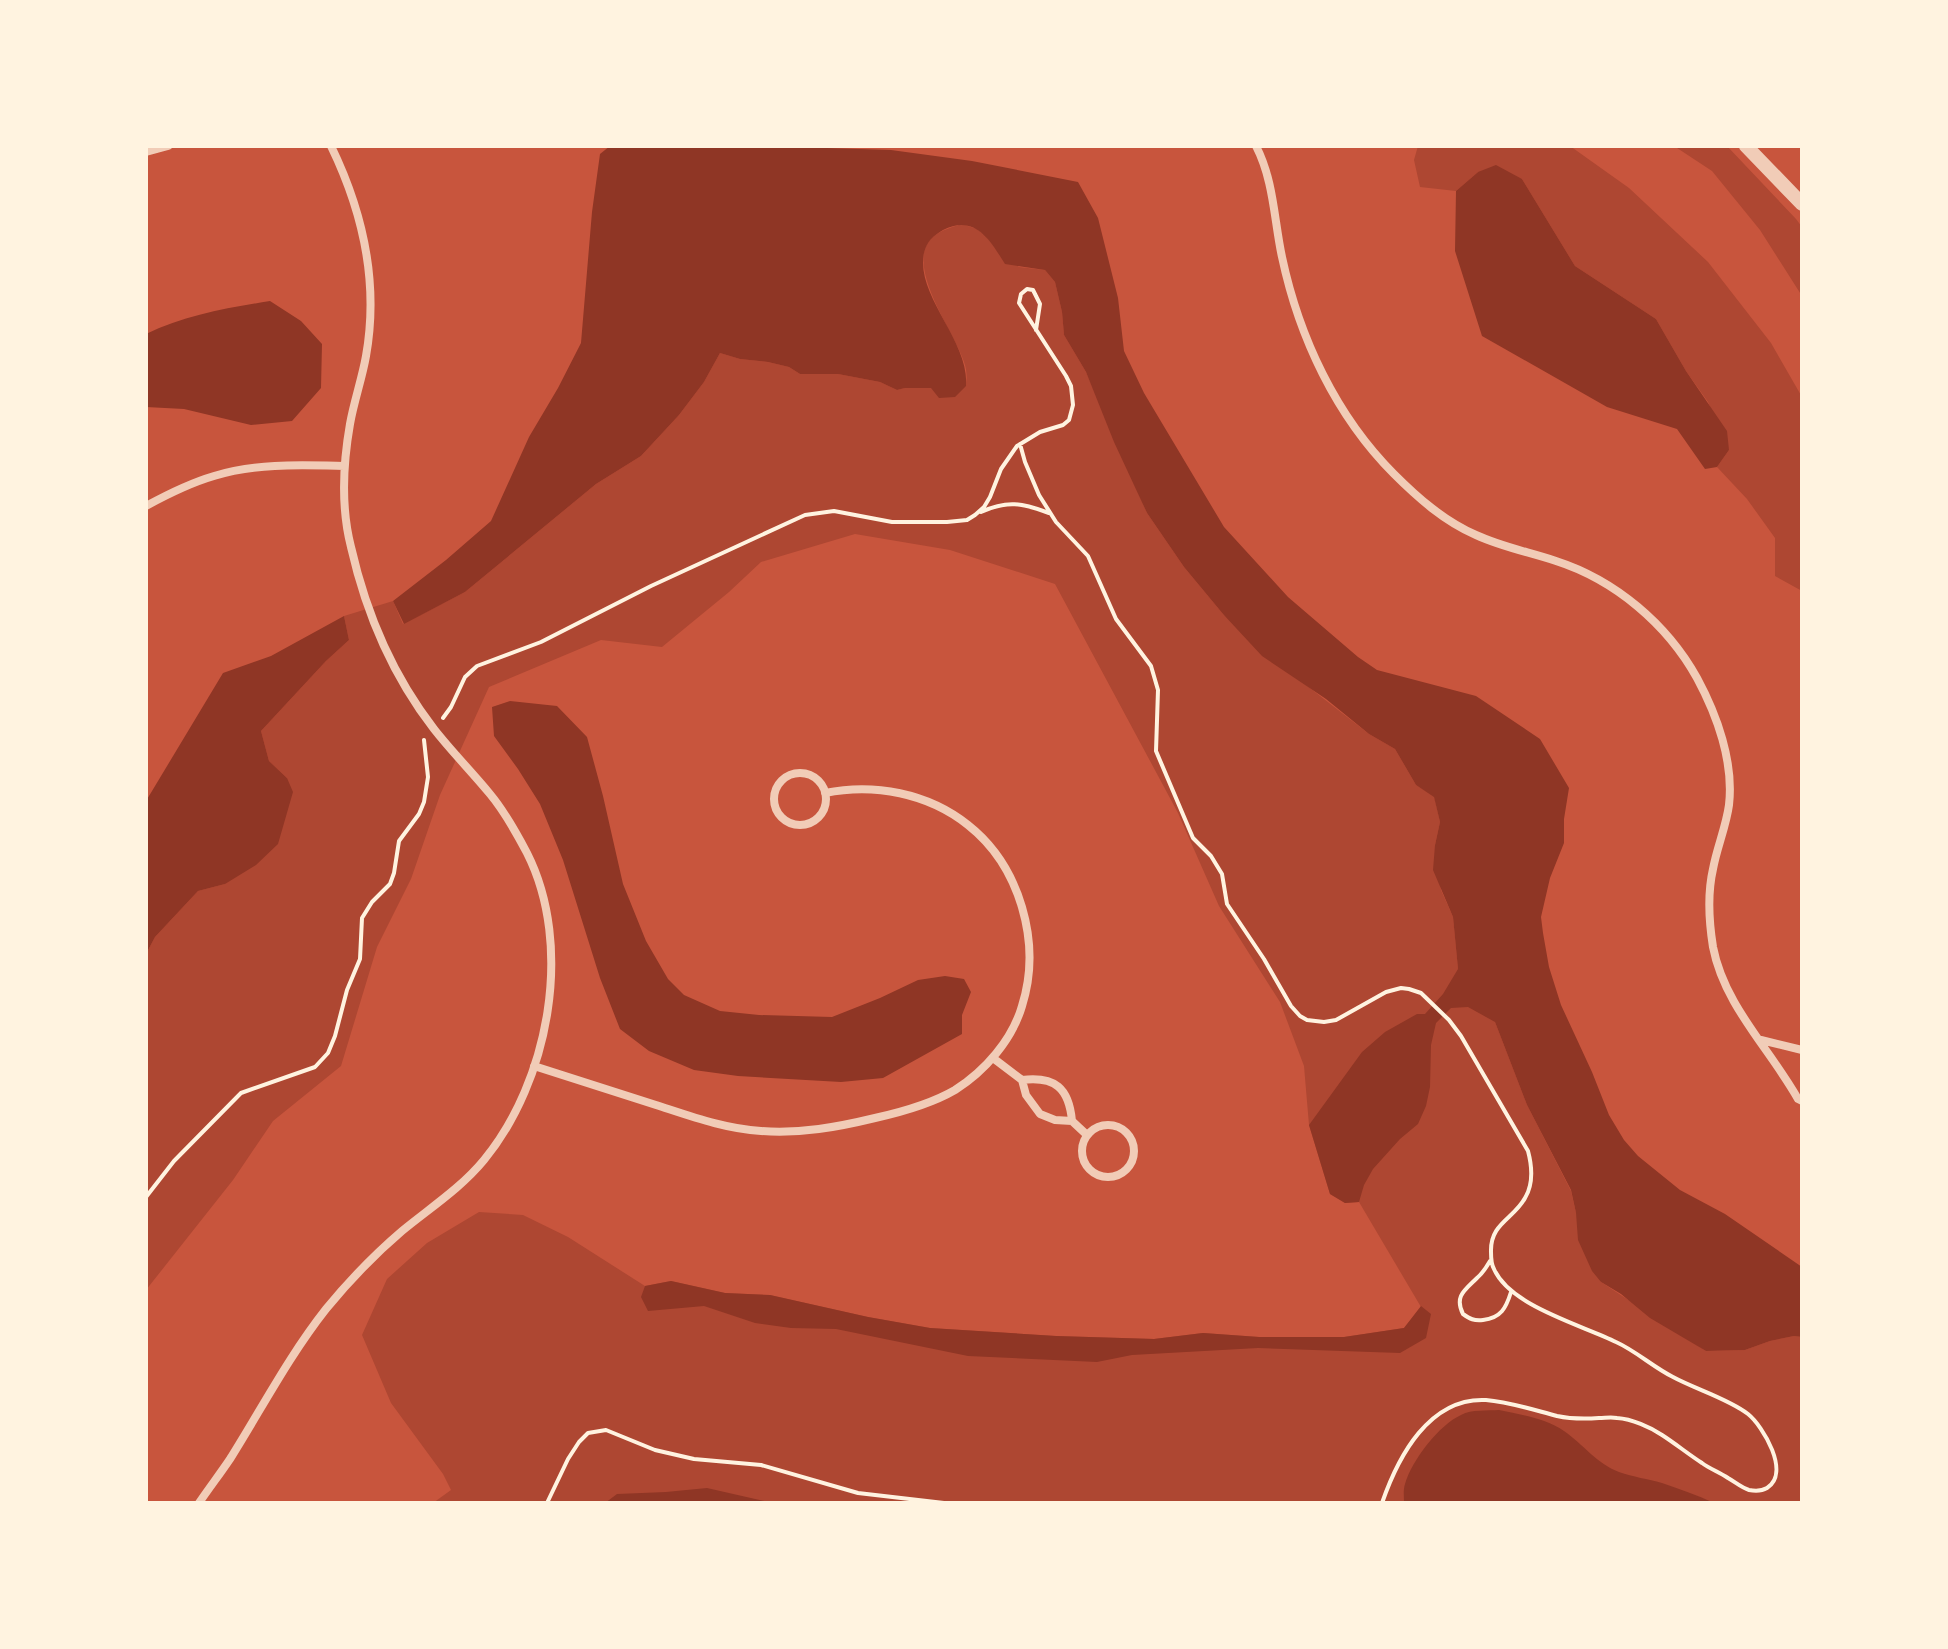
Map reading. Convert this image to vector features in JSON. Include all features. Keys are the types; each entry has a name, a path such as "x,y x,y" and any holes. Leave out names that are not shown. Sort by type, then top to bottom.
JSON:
{"street":[{"path":"146,152 168,146"},
{"path":"199,1503 229,1460 285,1366 327,1308 398,1234 464,1180 499,1139 534,1066 551,1000 549,935 540,887 529,857 491,795 433,727 406,688 368,611 349,541 344,466 350,423 366,356 370,281 358,212 331,146"},
{"path":"1256,146 1271,185 1282,255 1308,342 1335,397 1364,440 1422,501 1447,520 1503,546 1557,561 1613,588 1658,625 1697,678 1723,743 1729,774 1729,803 1709,892 1714,950 1725,984 1744,1019 1802,1101"},
{"path":"1746,146 1802,204"},
{"path":"146,506 176,490 246,469 289,465 344,466"},
{"path":"794,774 814,777 825,793 822,812 817,819 805,824 785,820 775,807 777,786 794,774"},
{"path":"534,1066 718,1125 761,1131 804,1131 843,1126 893,1114 955,1090 978,1073 1011,1032 1022,1008 1027,985 1028,937 1024,914 1012,881 983,839 943,808 892,791 857,789 825,793"},
{"path":"1760,1040 1802,1050"},
{"path":"993,1058 1022,1080 1026,1095 1040,1114 1055,1120 1072,1121"},
{"path":"1022,1080 1057,1084 1069,1102 1072,1121 1087,1135"},
{"path":"1102,1125 1115,1125 1122,1129 1133,1145 1130,1164 1113,1176 1093,1172 1082,1154 1087,1135 1102,1125"}],"path":[{"path":"978,513 990,497 1008,456 1040,432 1069,420 1073,405 1071,386 1019,303 1021,294 1027,289 1033,290 1040,304 1036,330"},
{"path":"1020,444 1039,495 1067,535 1088,556 1116,619 1151,666 1158,690 1156,751 1193,838 1211,856 1222,874 1227,904 1291,1006 1307,1020 1324,1022 1336,1020 1394,989 1417,991 1426,997 1461,1036 1528,1151 1530,1188 1520,1206 1494,1233 1491,1243 1495,1272 1511,1292 1555,1316 1619,1343 1655,1367 1741,1409 1768,1439 1775,1457 1774,1480 1767,1488 1756,1491 1704,1465 1659,1433 1617,1418 1569,1418 1487,1400 1468,1401 1432,1418 1395,1469 1382,1503"},
{"path":"146,1197 174,1161 241,1093 315,1067 328,1053 360,959 362,918 372,902 390,884 399,841 419,814 428,789 425,736 445,716 465,677 477,666 541,642 651,586 805,515 834,511 892,522 947,522 967,520 990,508 1012,503 1051,514"},
{"path":"1492,1259 1461,1294 1460,1309 1475,1320 1497,1317 1505,1308 1511,1292"},
{"path":"547,1503 579,1442 588,1433 606,1430 655,1450 694,1459 761,1465 858,1493 944,1503"}],"shaded area":[{"path":"610,146 891,150 972,161 1078,182 1098,218 1118,298 1124,351 1144,393 1224,527 1288,597 1377,670 1476,696 1540,739 1569,788 1564,843 1550,878 1541,917 1549,967 1561,1005 1609,1115 1638,1156 1680,1190 1725,1214 1802,1267 1802,1337 1770,1341 1745,1350 1706,1351 1650,1318 1601,1282 1592,1271 1578,1240 1571,1190 1527,1105 1495,1022 1468,1007 1451,1008 1436,1023 1431,1045 1430,1087 1418,1124 1373,1169 1359,1202 1345,1203 1330,1194 1309,1125 1362,1052 1385,1032 1417,1014 1425,1014 1443,994 1458,969 1453,917 1433,870 1440,822 1434,797 1416,785 1395,749 1369,734 1326,699 1262,656 1184,567 1147,513 1086,372 1064,335 1055,282 1045,270 1005,264 987,238 973,227 954,226 943,230 931,239 924,253 923,269 927,286 960,352 965,369 966,386 955,397 939,398 931,388 897,390 880,382 838,374 800,374 789,367 720,353 704,382 679,415 641,456 596,484 465,592 404,624 393,601 491,521 529,437 581,343 600,154"},
{"path":"1418,146 1570,146 1629,188 1708,262 1771,343 1802,397 1802,591 1775,576 1775,538 1747,499 1717,467 1729,450 1708,402 1656,319 1575,266 1522,179 1478,172 1456,191 1420,187 1414,160"},
{"path":"1674,146 1727,146 1796,219 1802,227 1802,296 1760,230 1712,171"},
{"path":"1496,165 1522,179 1575,266 1656,319 1686,371 1727,431 1729,450 1717,467 1705,469 1677,429 1607,407 1482,336 1455,251 1456,191 1478,172"},
{"path":"962,224 985,235 1019,267 1045,270 1055,282 1064,335 1086,372 1147,513 1184,567 1223,614 1297,678 1369,734 1395,749 1416,785 1434,796 1440,822 1435,845 1441,890 1453,917 1458,969 1495,1022 1527,1105 1571,1191 1601,1282 1706,1351 1745,1350 1770,1341 1802,1337 1802,1503 433,1503 451,1490 443,1474 391,1403 362,1335 387,1279 427,1243 479,1212 523,1215 568,1237 645,1286 671,1281 725,1293 770,1295 930,1328 1154,1339 1203,1333 1259,1337 1344,1337 1404,1328 1421,1307 1359,1202 1345,1203 1330,1194 1309,1125 1304,1066 1280,1002 1219,906 1178,813 1055,584 950,550 855,534 761,562 662,647 601,640 489,687 440,795 411,879 377,947 341,1066 273,1121 233,1180 146,1290 146,954 155,937 198,891 225,884 287,778 269,761 261,731 349,640 344,616 393,601 403,624 465,592 596,484 641,456 679,415 704,382 720,353 789,367 800,374 838,374 880,382 897,390 966,386 964,362 933,298 924,263 925,248 934,236"},
{"path":"270,301 301,321 322,344 321,388 292,421 251,425 184,409 146,407 146,334 191,317"},
{"path":"344,616 349,640 261,731 269,761 287,778 293,792 278,844 256,865 225,884 198,891 155,937 146,954 146,801 223,673 271,656"},
{"path":"510,701 557,706 587,737 623,884 646,941 668,979 684,995 720,1011 832,1017 918,980 945,976 964,979 971,992 962,1015 962,1034 883,1078 841,1082 738,1076 694,1070 649,1051 620,1029 600,978 563,860 540,804 494,736 492,707"},
{"path":"671,1281 725,1293 770,1295 930,1328 1056,1336 1154,1339 1203,1333 1259,1337 1344,1337 1404,1328 1421,1306 1431,1314 1426,1338 1400,1353 1258,1348 1132,1355 1097,1362 968,1356 836,1329 755,1323 704,1306 648,1311 641,1297 645,1286"},
{"path":"1499,1410 1557,1427 1619,1472 1662,1483 1714,1503 1404,1503 1404,1489 1409,1475 1435,1435 1465,1413"},
{"path":"707,1488 773,1503 605,1503 617,1494"}]}
